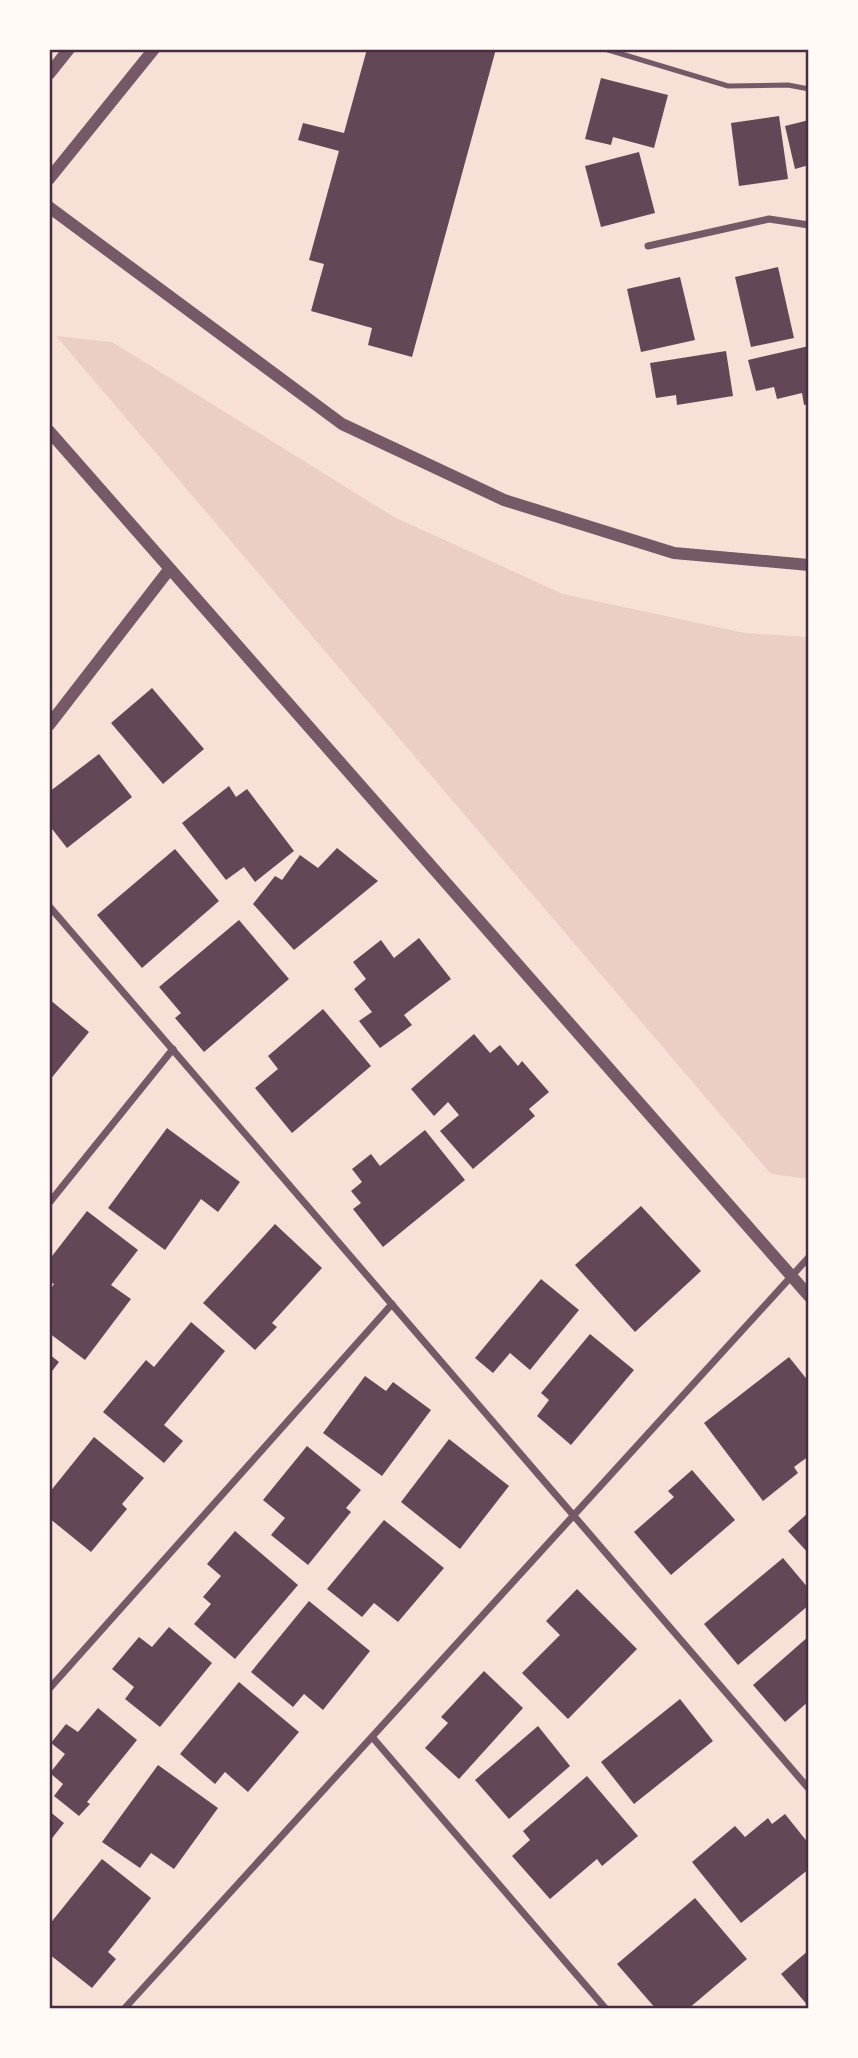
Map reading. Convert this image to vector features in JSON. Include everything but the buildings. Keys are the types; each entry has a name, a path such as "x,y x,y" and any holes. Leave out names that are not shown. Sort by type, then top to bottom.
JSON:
{"street":[{"path":"49,74 69,49"},
{"path":"49,179 154,49"},
{"path":"49,207 342,424 367,436 504,500 674,553 809,565"},
{"path":"648,246 769,219 809,225"},
{"path":"49,431 169,571 809,1296"},
{"path":"49,725 169,571"},
{"path":"49,906 809,1789"},
{"path":"49,1203 173,1049"},
{"path":"124,2009 809,1257"},
{"path":"49,1689 392,1304"},
{"path":"373,1738 606,2009"}],"lane":[{"path":"605,49 728,86 788,85 809,89"}],"shaded area":[{"path":"56,336 112,342 394,517 563,594 745,633 809,637 809,1179 771,1174"}]}
